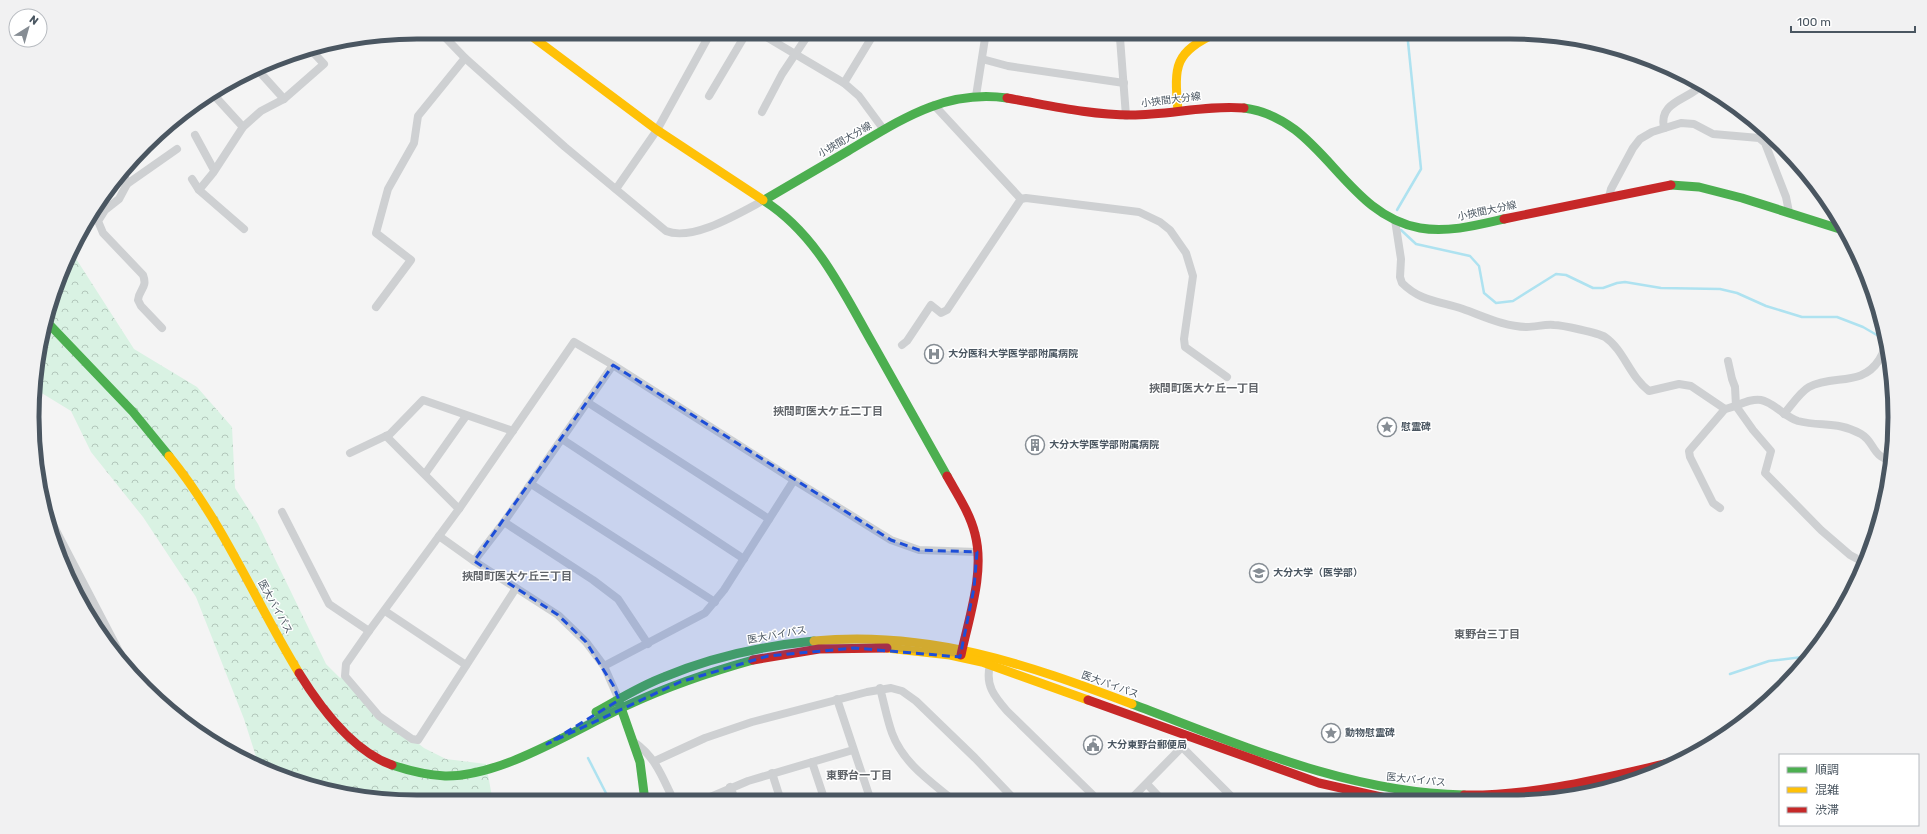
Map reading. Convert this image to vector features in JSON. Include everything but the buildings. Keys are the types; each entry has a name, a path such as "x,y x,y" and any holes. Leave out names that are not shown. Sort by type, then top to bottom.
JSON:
{"main road":[{"path":"535,39 657,130 766,199 786,215 803,232 829,268 967,513 976,536 977,552 974,588 961,653"},
{"path":"1178,111 1175,75 1180,60 1192,45 1204,39"},
{"name":"小挾間大分線","path":"766,199 884,130 934,106 956,99 976,96 999,98 1091,114 1126,116 1206,107 1230,106 1271,115 1297,131 1376,211 1395,220 1419,228 1453,229 1677,184 1699,187 1789,212 1837,228"},
{"name":"医大バイパス","path":"50,326 126,404 174,461 211,515 282,643 314,696 334,721 356,744 381,761 399,770 419,775 442,776 465,774 493,768 547,744 580,721 620,704 702,674 754,659 788,652 822,649 868,648 961,653 1041,671 1297,765 1338,778 1388,788 1455,795 1518,793 1574,785 1653,767"},
{"name":"医大バイパス","path":"961,653 990,665 1319,783 1369,795"},
{"path":"620,704 634,742 642,776 644,795"}],"street":[{"path":"448,39 465,58 616,190 666,231 673,234 688,233 709,226 766,199"},
{"path":"616,190 657,130 706,39"},
{"path":"709,96 743,39"},
{"path":"770,39 844,83 859,96 884,130"},
{"path":"762,112 782,74 806,39"},
{"path":"844,83 871,39"},
{"path":"976,96 984,39"},
{"path":"1120,39 1126,116"},
{"path":"199,190 243,127 261,111 284,99 324,64 314,53"},
{"path":"376,307 411,260 376,233 388,189 414,143 418,116 465,58"},
{"path":"982,59 1008,66 1124,83"},
{"path":"261,73 284,99"},
{"path":"1664,128 1662,120 1665,112 1672,104 1697,89"},
{"path":"216,97 243,127"},
{"path":"934,106 1021,199"},
{"path":"1609,197 1624,163 1640,139 1664,128 1681,123 1694,124 1713,134 1759,138 1765,143 1769,149 1786,197 1789,212"},
{"path":"194,135 214,170"},
{"path":"162,328 141,306 138,300 145,282 143,275 103,233 98,221 105,210 119,199 127,184 177,149"},
{"path":"125,178 127,184"},
{"path":"192,179 199,190 244,229"},
{"path":"902,344 907,341 931,305 941,313 947,310 1021,199 1026,198 1086,204 1139,212 1152,217 1165,226 1186,253 1193,276 1184,339 1185,347 1227,377"},
{"path":"1395,220 1401,259 1400,277 1402,284 1408,289 1437,303 1461,308 1484,317 1516,326 1528,327 1555,324 1604,337 1616,348 1649,391 1679,384 1691,386 1725,409"},
{"path":"516,588 418,740 412,739 379,716 345,676 346,664 459,509 574,342 613,365 794,480 899,543 919,550 977,552"},
{"path":"1784,414 1809,387 1865,375 1883,355"},
{"path":"1728,361 1735,387 1736,406 1753,430 1771,451 1765,473 1826,534 1850,555 1860,560"},
{"path":"474,561 531,484 613,365"},
{"path":"350,453 386,436 423,400 513,431"},
{"path":"1720,508 1713,503 1690,457 1689,450 1725,409 1752,400 1762,400 1784,414 1799,421 1848,427 1863,435 1870,442 1874,451 1885,460"},
{"path":"587,402 769,519"},
{"path":"425,474 466,416"},
{"path":"386,436 402,454 425,474 459,509"},
{"path":"562,439 744,559"},
{"path":"604,666 705,613 715,602 744,559 794,480"},
{"path":"531,484 715,602"},
{"path":"282,512 329,604 369,631"},
{"path":"504,522 593,580 618,599 624,605 648,644"},
{"path":"56,530 116,646"},
{"path":"439,536 474,561 558,615 586,642 604,666 620,704"},
{"path":"385,612 466,665"},
{"path":"990,665 989,682 994,696 1007,711 1093,795"},
{"path":"880,688 892,734 899,747 919,772 947,795"},
{"path":"655,761 705,738 752,722 880,688 890,688 902,691 916,701 975,758 1010,795"},
{"path":"837,699 869,795"},
{"path":"634,742 645,750 655,761 671,795"},
{"path":"1135,795 1182,747 1230,795"},
{"path":"713,795 730,787 772,773 853,750"},
{"path":"812,762 823,795"},
{"path":"772,773 779,795"},
{"path":"1147,784 1157,795"},
{"path":"730,787 733,795"}],"highlighted area":[{"path":"613,365 891,540 919,550 977,552 974,588 960,657 854,648 768,656 680,682 547,744 619,700 613,685 586,642 558,615 474,561"}],"green space":[{"path":"75,257 134,349 197,387 232,427 235,488 258,524 326,664 340,678 345,676 361,698 424,748 446,759 486,764 492,795 417,795 368,792 343,788 295,775 257,759 244,719 196,597 143,517 91,452 71,411 40,392 46,343 52,319 59,295"}],"waterway":[{"path":"1397,210 1421,169 1408,39"},
{"path":"1401,230 1416,244 1470,256 1479,266 1484,293 1496,303 1513,301 1556,274 1566,275 1593,288 1603,288 1625,282 1661,288 1720,289 1737,293 1766,306 1802,317 1837,317 1863,327 1879,336"},
{"path":"1730,674 1769,661 1801,657"},
{"path":"588,758 607,795"}],"traffic: fast":[{"path":"766,199 886,129 923,110 942,103 963,98 984,96 1007,98"},
{"path":"1244,108 1271,115 1294,129 1314,147 1351,187 1371,205 1394,219 1420,228 1441,230 1463,228 1504,219"},
{"path":"1671,185 1699,187 1742,198 1837,228"},
{"path":"763,200 782,214 799,230 814,247 827,266 851,305 947,476"},
{"path":"50,326 133,412 169,456"},
{"path":"596,712 646,685 700,664 756,649 814,641"},
{"path":"392,765 431,775 445,776 467,774 490,769 538,750 628,705 659,692 705,675 753,660"},
{"path":"619,702 640,762 644,795"},
{"path":"1132,704 1253,750 1336,776 1378,786 1421,792 1464,795"}],"traffic: slow":[{"path":"535,39 657,130 763,200"},
{"path":"1178,111 1176,82 1180,62 1185,54 1203,39"},
{"path":"169,456 206,508 238,562 299,673"},
{"path":"814,641 856,639 897,641 976,653 1054,676 1132,704"},
{"path":"887,648 950,655 982,662 1088,700"}],"traffic: jam":[{"path":"1007,98 1069,109 1115,115 1145,115 1230,107 1244,108"},
{"path":"1504,219 1671,185"},
{"path":"947,476 963,504 973,526 978,549 975,594 961,655"},
{"path":"753,660 819,649 887,648"},
{"path":"299,673 327,713 351,739 364,750 392,765"},
{"path":"1088,700 1319,783 1372,795"},
{"path":"1464,795 1545,789 1654,766"}],"place":[{"name":"大分医科大学医学部附属病院","path":"934,354"},
{"name":"慰霊碑","path":"1387,427"},
{"name":"大分大学医学部附属病院","path":"1035,445"},
{"name":"大分大学（医学部）","path":"1259,573"},
{"name":"動物慰霊碑","path":"1331,733"},
{"name":"大分東野台郵便局","path":"1093,745"}],"district":[{"name":"挾間町医大ケ丘一丁目","path":"1204,388"},
{"name":"挾間町医大ケ丘二丁目","path":"828,411"},
{"name":"挾間町医大ケ丘三丁目","path":"517,576"},
{"name":"東野台三丁目","path":"1487,634"},
{"name":"東野台一丁目","path":"859,775"}]}
